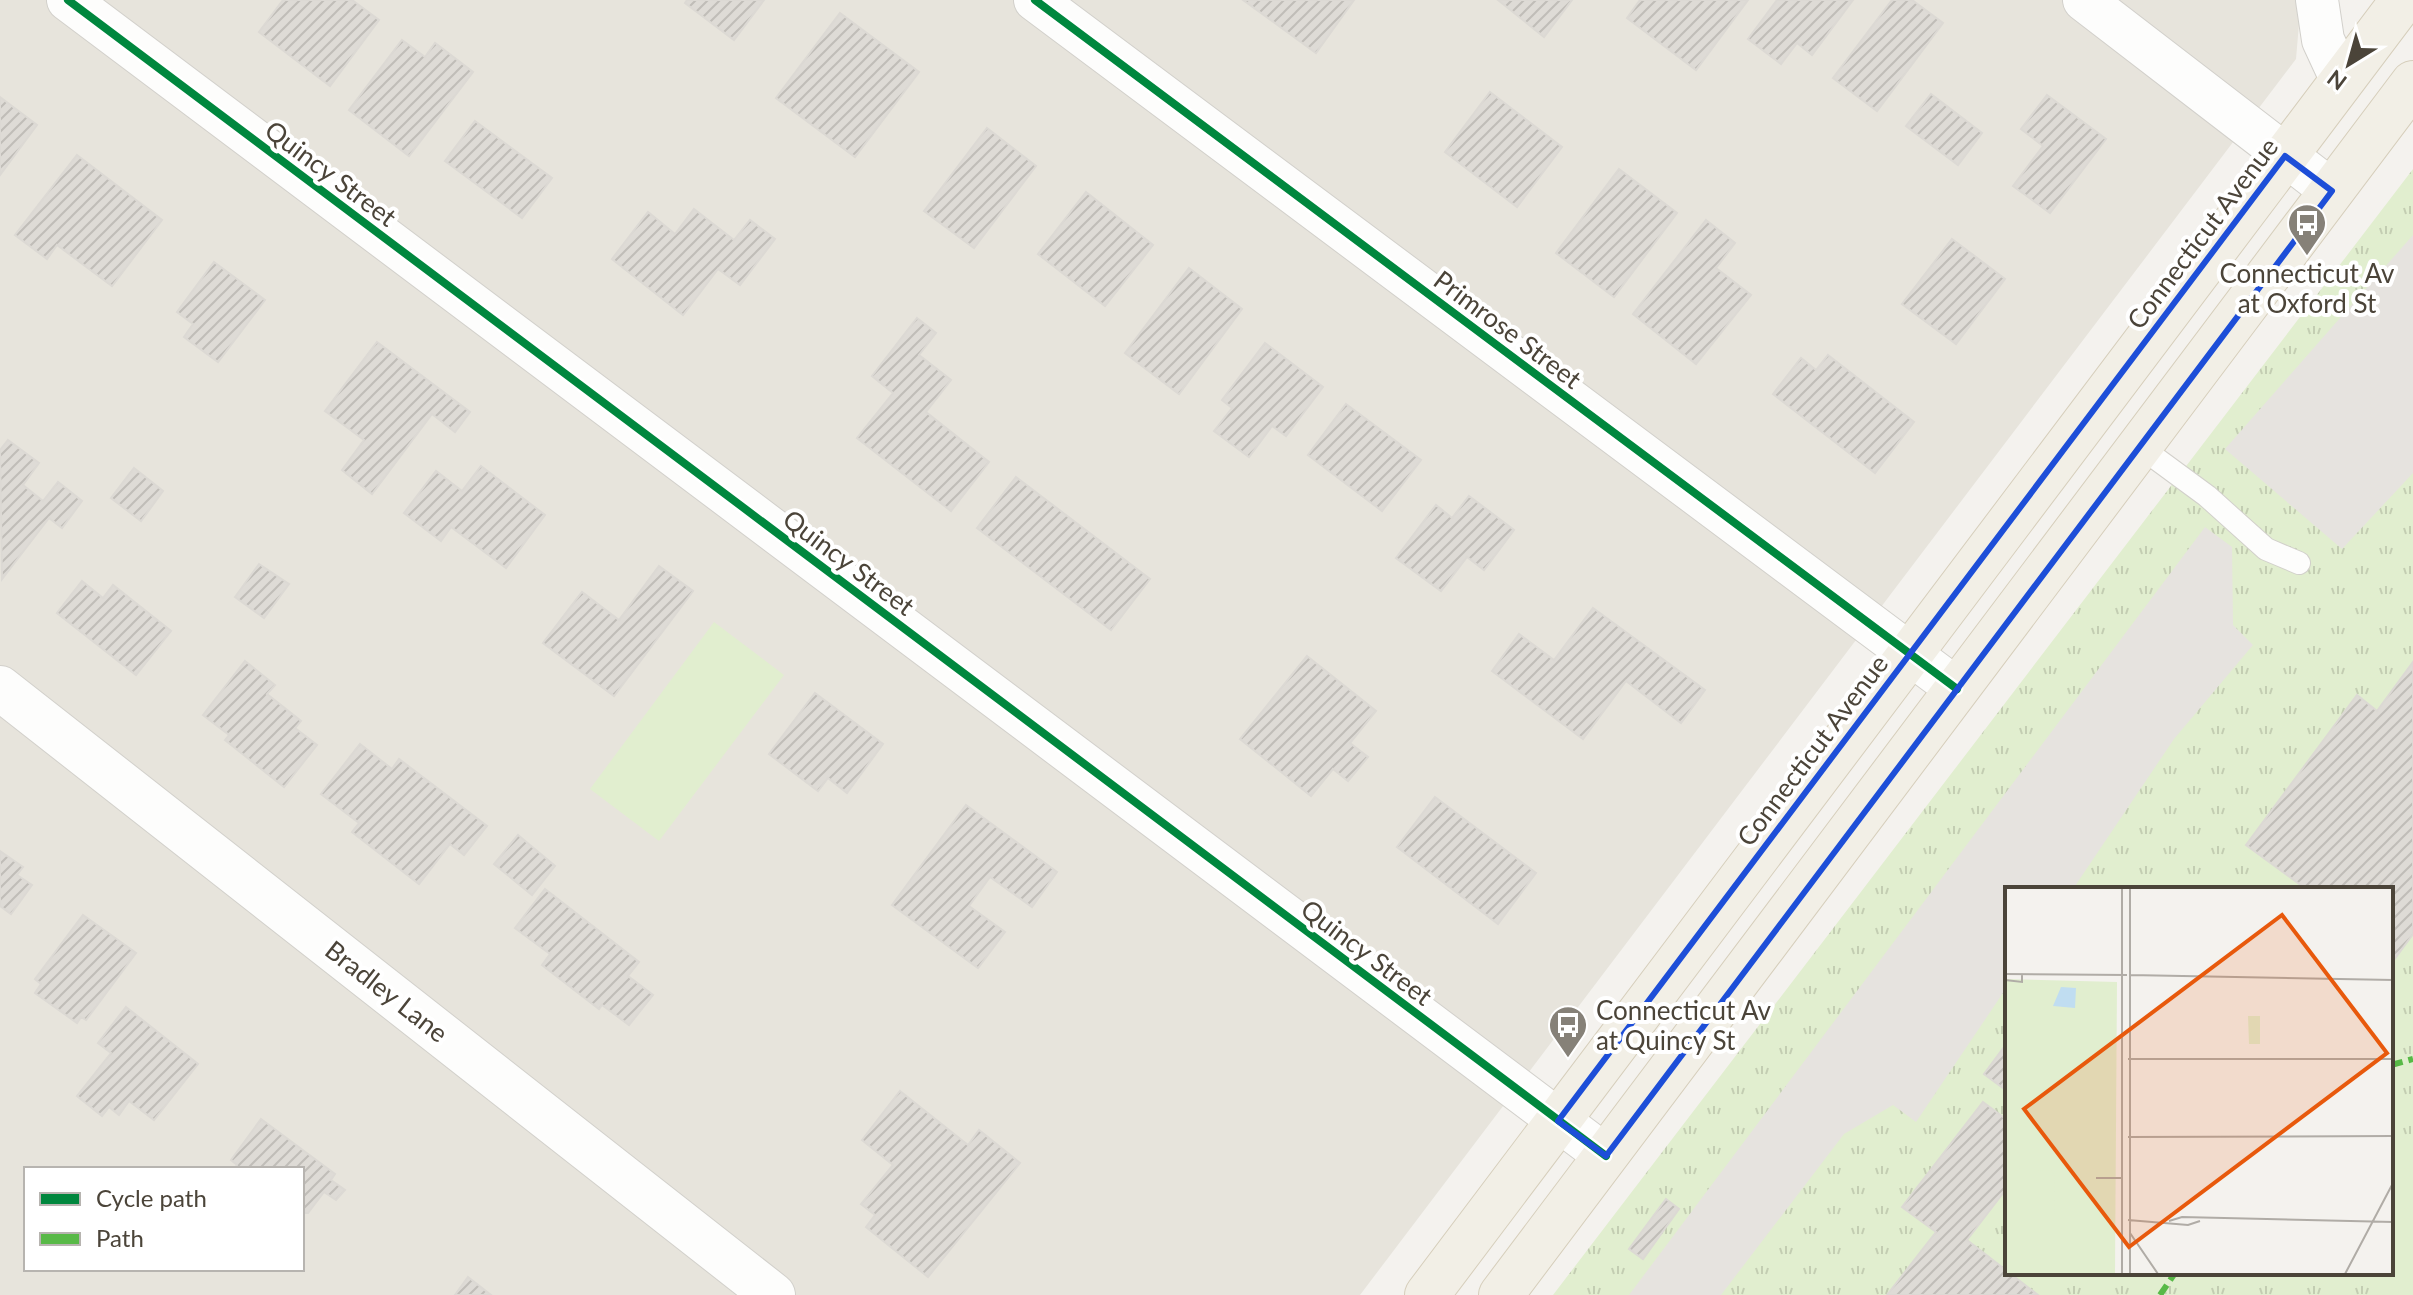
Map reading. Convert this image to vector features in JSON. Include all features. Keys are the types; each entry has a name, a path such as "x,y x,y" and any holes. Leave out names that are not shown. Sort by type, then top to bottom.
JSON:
{"main road":[{"name":"Connecticut Avenue","path":"1427,1295 2403,0"},
{"path":"1501,1295 2413,83"}],"street":[{"name":"Quincy Street","path":"68,0 1606,1156"},
{"name":"Primrose Street","path":"1035,0 1957,689"},
{"path":"2084,0 2332,191"},
{"path":"2317,0 2323,40 2342,81"},
{"name":"Bradley Lane","path":"0,688 773,1295"}],"lane":[{"path":"2139,446 2237,522 2266,549 2299,563"}],"highlighted area":[{"path":"2285,156 2332,191 1606,1156 1558,1121"}],"shaded area":[{"path":"0,0 2301,0 2296,59 1360,1295 0,1295"},
{"path":"2413,235 2413,473 2342,549 2225,449"},
{"path":"2205,527 2232,547 2233,625 2253,645 2174,739 2074,887 2005,887 2005,990 1916,1122 1893,1105 1844,1134 1721,1295 1629,1295"}],"green space":[{"path":"2413,169 2413,1295 1553,1295"},
{"path":"714,622 784,675 659,841 590,789"},
{"path":"2413,1158 2413,1295 2385,1295 2362,1275 2393,1275 2393,1162"}],"building":[{"path":"283,0 352,0 379,20 330,86 259,32"},
{"path":"687,0 764,0 734,40 685,3"},
{"path":"1243,0 1354,0 1316,53"},
{"path":"1498,0 1572,0 1544,37"},
{"path":"1640,0 1748,0 1696,70 1627,18"},
{"path":"1777,0 1853,0 1812,55 1797,43 1781,64 1748,39"},
{"path":"1892,0 1912,0 1943,23 1877,111 1833,78"},
{"path":"840,13 919,72 855,157 776,98"},
{"path":"402,40 425,57 435,43 473,72 409,156 349,110"},
{"path":"1490,92 1562,147 1517,207 1445,152"},
{"path":"1931,94 1982,133 1958,165 1906,126"},
{"path":"2047,95 2106,139 2050,213 2013,186 2043,146 2021,129"},
{"path":"0,97 37,125 0,175"},
{"path":"475,121 552,178 522,218 445,161"},
{"path":"987,128 1036,166 974,248 924,211"},
{"path":"77,155 162,220 112,286 57,245 47,259 15,235"},
{"path":"1619,169 1677,213 1614,297 1556,253"},
{"path":"1086,192 1153,245 1105,306 1038,254"},
{"path":"694,209 734,240 750,220 775,239 740,285 718,269 683,315 612,259 648,212 675,234"},
{"path":"1706,220 1735,243 1716,268 1751,295 1696,364 1633,314"},
{"path":"1952,239 2005,279 1956,344 1902,304"},
{"path":"214,262 265,300 218,362 184,337 193,324 177,312"},
{"path":"1189,268 1242,309 1179,394 1125,353"},
{"path":"917,318 936,333 919,355 951,380 926,412 989,462 951,511 857,438 893,393 872,376"},
{"path":"377,342 470,412 455,432 432,414 372,494 342,470 364,440 325,411"},
{"path":"1265,343 1323,387 1286,436 1272,426 1249,457 1214,431 1232,408 1222,400"},
{"path":"1828,355 1914,422 1875,473 1773,394 1801,358 1816,370"},
{"path":"1346,404 1421,460 1382,511 1308,455"},
{"path":"8,440 39,463 23,485 43,501 58,482 82,501 62,528 49,518 2,579 0,450"},
{"path":"481,466 545,515 506,568 451,527 441,541 404,513 436,471 462,491"},
{"path":"134,468 163,491 141,521 111,498"},
{"path":"1016,477 1150,579 1111,630 977,528"},
{"path":"1469,496 1514,530 1484,570 1467,557 1441,591 1396,558 1436,505 1452,518"},
{"path":"259,564 289,584 264,618 235,597"},
{"path":"659,566 693,591 614,696 543,643 582,592 619,620"},
{"path":"82,581 103,598 113,585 171,631 136,675 57,613"},
{"path":"1593,608 1705,690 1681,723 1626,681 1583,739 1492,671 1519,634 1554,660"},
{"path":"1307,656 1376,711 1350,743 1368,757 1348,781 1333,769 1311,796 1240,739"},
{"path":"245,661 275,685 267,694 301,721 295,728 317,745 284,787 225,740 229,735 203,715"},
{"path":"2413,662 2413,934 2393,961 2393,887 2303,887 2246,845 2357,695 2377,711"},
{"path":"815,693 883,744 847,793 828,778 818,791 769,754"},
{"path":"360,744 392,769 399,759 487,826 464,855 450,844 419,884 352,832 359,823 321,794"},
{"path":"1435,797 1536,873 1498,924 1397,847"},
{"path":"966,805 1057,872 1032,907 990,877 969,906 1005,932 978,968 892,905"},
{"path":"518,835 555,866 532,895 494,864"},
{"path":"0,851 23,867 17,875 32,885 11,914 0,906"},
{"path":"545,889 639,962 628,976 653,995 629,1025 602,1005 599,1009 542,965 550,954 515,928"},
{"path":"83,915 136,953 86,1020 81,1017 77,1023 35,993 41,984 35,979"},
{"path":"126,1007 198,1064 154,1120 129,1101 119,1115 109,1107 102,1116 77,1096 111,1053 98,1043"},
{"path":"2005,1046 2005,1090 1984,1074"},
{"path":"900,1091 968,1145 979,1130 1020,1163 928,1277 866,1227 875,1215 861,1204 893,1165 862,1140"},
{"path":"1983,1102 2005,1118 2005,1191 1967,1240 2005,1269 2005,1275 2012,1275 2038,1295 1887,1295 1936,1232 1902,1207"},
{"path":"261,1119 335,1174 331,1180 345,1190 336,1200 324,1192 308,1213 304,1213 304,1167 236,1167 231,1160"},
{"path":"1666,1199 1679,1209 1643,1259 1629,1249"},
{"path":"468,1277 491,1295 455,1295"}],"marked path":[{"path":"2393,1064 2413,1059"},
{"path":"2160,1295 2174,1275"}],"cycle path":[{"path":"68,0 1606,1156"},
{"path":"1035,0 1957,689"}],"place":[{"name":"Connecticut Av at Oxford St","path":"2307,257"},
{"name":"Connecticut Av at Quincy St","path":"1568,1059"}]}
